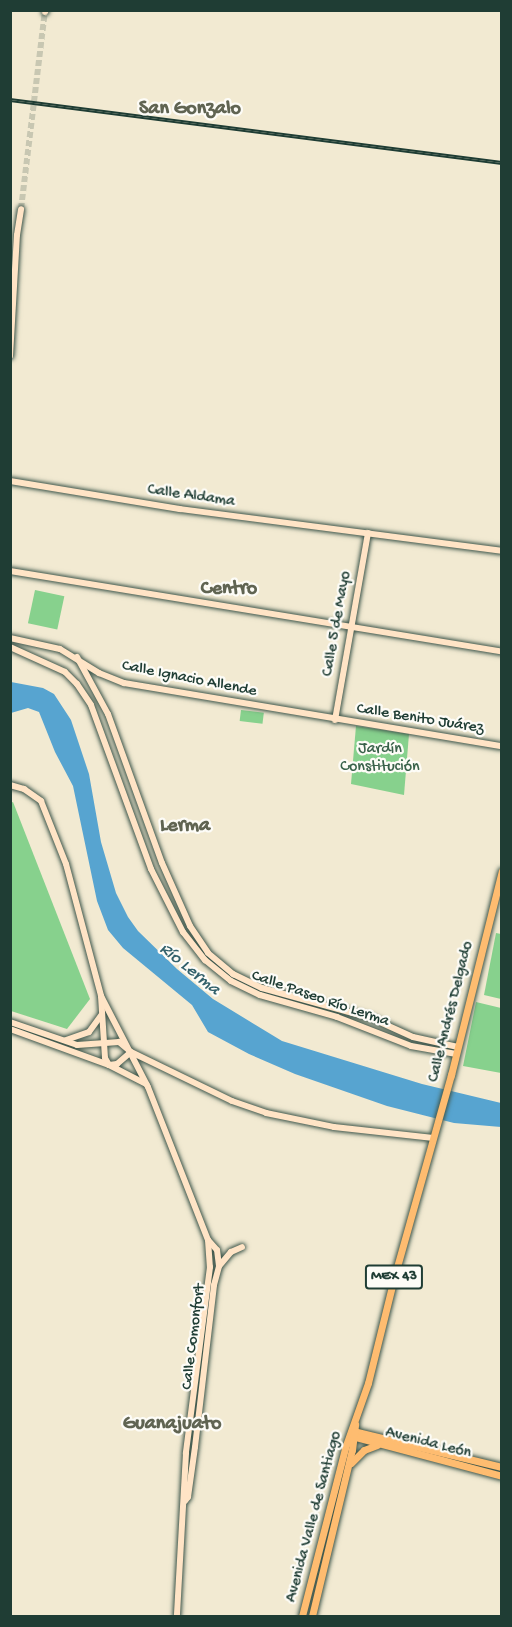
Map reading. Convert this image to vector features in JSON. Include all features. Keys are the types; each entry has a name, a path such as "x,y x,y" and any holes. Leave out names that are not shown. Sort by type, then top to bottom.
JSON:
{"main road":[{"name":"Calle Andrés Delgado","path":"435,1129 451,1075 501,871"},
{"name":"Avenida Valle de Santiago","path":"302,1617 435,1129"},
{"name":"Avenida Valle de Santiago","path":"312,1617 347,1474 353,1431"},
{"name":"Avenida León","path":"353,1431 377,1444 501,1476"},
{"name":"Avenida León","path":"353,1431 501,1467"},
{"name":"MEX 43","path":"347,1474 356,1456 377,1444"}],"street":[{"path":"10,356 17,234 21,209"},
{"name":"Calle Aldama","path":"10,481 180,509 501,551"},
{"name":"Calle 5 de Mayo","path":"335,720 368,533"},
{"path":"10,571 501,652"},
{"name":"Calle Ignacio Allende","path":"10,638 60,649 77,657 99,673 124,683 335,720"},
{"path":"10,646 28,641"},
{"name":"Calle Paseo Río Lerma","path":"10,646 65,672 77,684 91,705 151,869 183,932 205,960 231,981 260,995 338,1017 411,1046 457,1050"},
{"name":"Calle Paseo Río Lerma","path":"77,657 108,714 162,863 190,926 208,953 233,974 262,988 371,1018 413,1037 457,1050"},
{"name":"Calle Benito Juárez","path":"335,720 501,746"},
{"path":"11,785 37,798 50,819 72,882 101,996 102,1043 109,1065"},
{"path":"101,996 148,1087 212,1248"},
{"path":"64,1040 77,1038 89,1032 98,1023 103,1011"},
{"path":"10,1022 82,1045 119,1042 131,1052 232,1101 266,1113 333,1127 433,1138"},
{"path":"10,1029 109,1065 137,1078 148,1087"},
{"path":"109,1065 124,1061 131,1052"},
{"path":"219,1266 227,1256 242,1247"},
{"name":"Calle Comonfort","path":"185,1501 188,1497 214,1285 219,1266 212,1248"},
{"name":"Calle Comonfort","path":"177,1617 186,1453 212,1248"}],"green space":[{"path":"35,590 64,596 57,629 28,623"},
{"path":"241,710 264,713 262,724 240,721"},
{"name":"Jardín Constitución","path":"356,726 409,734 404,795 351,784"},
{"path":"13,802 90,999 67,1029 11,1011 10,803"},
{"path":"496,933 501,934 501,999 484,995"},
{"path":"476,1002 501,1008 501,1073 463,1066"}],"water":[{"path":"11,682 43,688 54,694 71,720 89,774 101,842 116,893 138,931 177,969 213,999 282,1041 422,1084 501,1103 501,1127 454,1123 387,1106 295,1074 249,1054 208,1032 192,1005 123,948 108,930 97,901 73,786 55,752 39,712 28,708 11,713"}],"tunnel":[{"path":"21,209 45,12"}],"railway":[{"path":"10,100 502,163"}],"district":[{"name":"San Gonzalo","path":"190,109"},
{"name":"Centro","path":"229,589"},
{"name":"Lerma","path":"185,826"},
{"name":"Guanajuato","path":"172,1424"}],"water label":[{"name":"Río Lerma","path":"189,970"}]}
